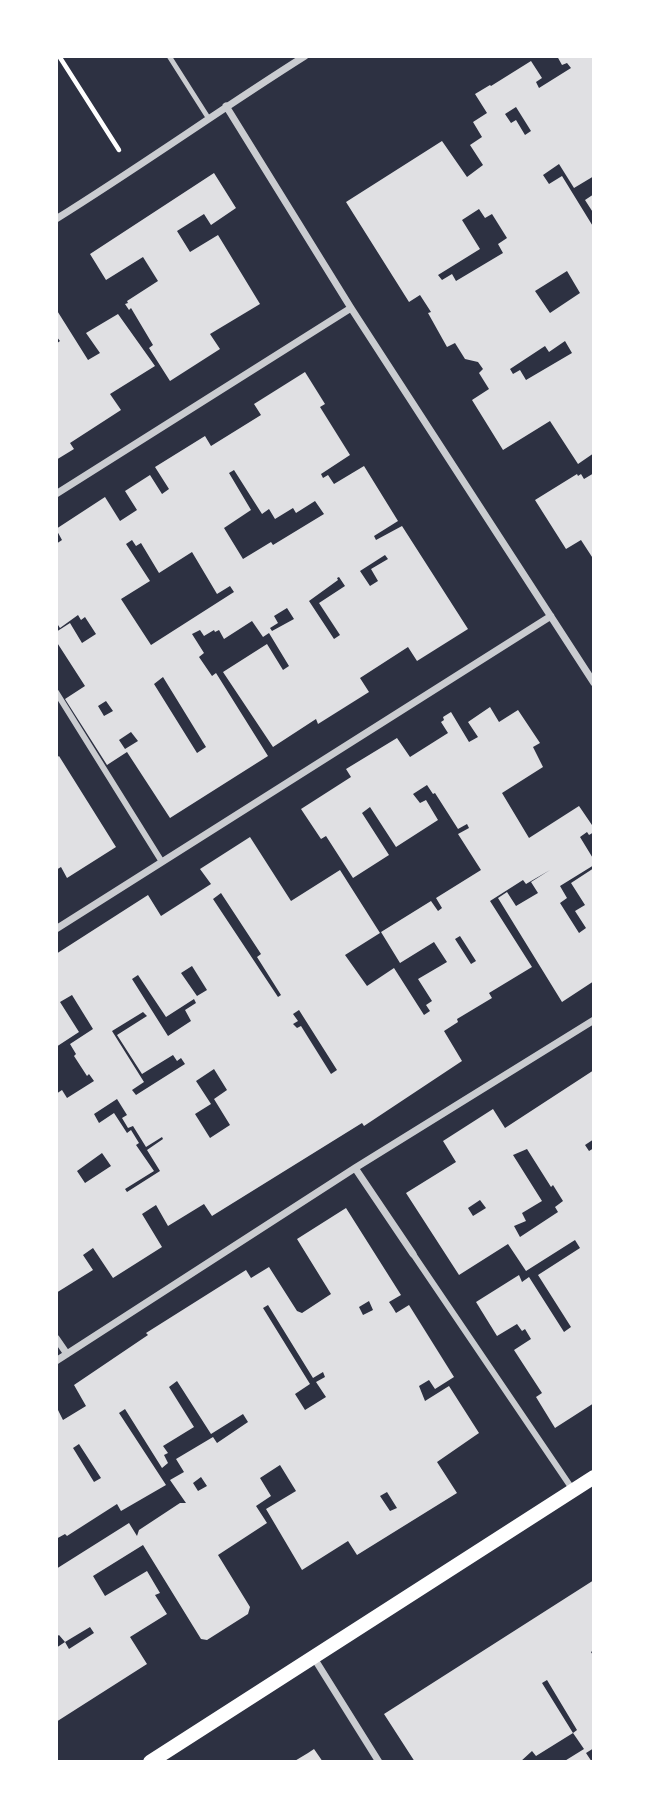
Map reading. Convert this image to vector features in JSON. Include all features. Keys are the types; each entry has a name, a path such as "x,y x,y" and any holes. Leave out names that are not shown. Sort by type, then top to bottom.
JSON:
{"main road":[{"path":"150,1762 594,1477"}],"street":[{"path":"56,219 305,56"},
{"path":"226,106 351,308 594,683"},
{"path":"56,494 351,308"},
{"path":"56,929 551,616"},
{"path":"56,692 162,862"},
{"path":"56,1361 355,1168 594,1020"},
{"path":"355,1168 573,1490"},
{"path":"56,1338 66,1354"},
{"path":"313,1657 379,1762"}],"lane":[{"path":"169,56 209,119"}],"path":[{"path":"60,56 133,171"}],"building":[{"path":"557,56 594,56 594,176 574,188 559,164 543,175 549,184 562,176 594,228 594,453 578,464 550,421 503,450 472,400 489,389 479,373 483,369 478,362 465,359 455,343 447,347 420,295 409,302 346,202 442,141 467,177 483,165 470,145 482,137 473,122 487,113 475,94 531,61 542,78 536,82 539,88 571,68 567,63 562,65","holes":["516,107 531,131 525,135 516,120 511,123 505,114","479,209 485,218 492,214 507,238 498,244 503,253 456,281 452,274 442,280 438,275 480,249 462,220","567,271 580,293 550,313 535,291","565,341 572,353 526,380 520,370 513,374 510,369 545,346 549,352"]},
{"path":"214,173 236,208 211,225 204,214 177,231 190,252 218,235 260,304 210,334 220,349 170,381 149,348 153,345 131,308 129,310 125,304 158,281 143,257 106,280 90,254"},
{"path":"594,194 594,214 585,200"},
{"path":"56,309 88,360 100,353 86,333 118,314 155,366 110,394 121,410 70,443 74,449 56,460 56,344 60,341 56,336"},
{"path":"305,372 325,404 320,407 350,455 321,474 323,478 328,475 334,484 364,466 398,521 374,536 376,540 402,526 468,629 417,661 408,647 360,678 369,692 318,724 316,719 273,747 223,672 267,644 283,670 289,666 269,633 263,637 252,621 224,639 219,630 204,636 200,630 192,634 204,653 199,657 212,676 216,673 268,756 170,818 127,752 107,765 65,699 85,686 56,641 56,632 70,623 82,643 96,634 85,617 81,620 78,615 60,628 56,622 56,544 62,540 56,529 105,497 120,521 137,510 125,491 150,475 162,494 169,489 155,467 205,436 211,446 261,415 254,404","holes":["234,470 262,514 269,509 275,519 293,508 296,513 315,501 324,514 273,545 271,542 243,559 224,528 251,510 229,473","132,540 136,546 141,543 159,573 192,552 217,594 230,586 234,592 151,645 121,599 150,581 126,544","385,555 388,559 371,569 378,581 370,586 360,571","339,577 345,586 319,603 340,635 334,639 309,601","287,608 294,619 272,631 270,628 278,623 274,616","163,677 206,747 197,753 154,684","106,701 113,711 104,716 98,706","131,732 138,741 125,749 119,740"]},
{"path":"594,473 594,560 581,540 566,549 535,500 577,474 581,474 584,479"},
{"path":"490,707 499,722 518,710 540,743 533,747 543,767 502,793 529,838 579,806 594,828 594,832 589,835 587,832 580,837 594,860 594,865 560,886 567,898 560,903 579,933 586,928 575,911 585,905 571,883 594,868 594,981 562,1002 498,898 507,892 516,906 538,893 531,882 550,870 526,884 523,880 490,901 532,967 489,993 492,998 457,1019 458,1022 444,1031 462,1061 364,1126 362,1123 212,1216 204,1204 168,1226 156,1205 142,1214 162,1247 113,1278 93,1248 83,1255 93,1270 56,1293 56,1094 62,1090 67,1098 94,1081 89,1074 87,1076 74,1056 76,1054 70,1044 93,1029 72,995 60,1002 79,1032 56,1047 56,954 148,895 161,916 211,884 200,869 250,837 291,901 340,870 380,933 345,955 367,986 394,968 424,1015 430,1011 426,1005 432,1001 418,979 447,962 434,942 400,963 381,932 431,901 438,911 442,908 436,898 481,870 458,834 469,828 467,824 458,829 427,785 413,794 420,803 426,800 438,820 396,847 370,807 362,813 389,855 353,878 326,836 321,839 301,809 351,777 346,769 397,738 410,757 448,733 441,722 443,717 451,712 469,742 478,737 468,722","holes":["221,893 261,954 257,957 281,995 278,997 213,899","460,936 476,961 471,964 455,939","192,966 207,990 197,996 181,973","138,975 166,1017 194,999 196,1003 185,1010 191,1021 168,1036 132,979","299,1010 337,1070 331,1074 301,1026 297,1028 293,1024 298,1021 293,1014","143,1012 147,1016 117,1035 142,1074 173,1055 177,1061 181,1058 185,1064 136,1095 132,1090 144,1082 112,1031","214,1069 227,1090 214,1099 230,1125 210,1138 195,1114 211,1104 196,1081","117,1099 127,1115 122,1118 128,1128 133,1126 146,1147 162,1137 163,1139 147,1150 160,1171 127,1192 125,1189 154,1171 136,1145 139,1143 131,1130 127,1133 114,1113 99,1123 94,1114","102,1153 111,1166 85,1183 77,1171"]},
{"path":"59,756 116,847 67,878 61,867 56,870 56,758"},
{"path":"594,1070 594,1139 585,1145 589,1151 594,1148 594,1403 555,1428 536,1397 542,1393 514,1350 531,1339 525,1329 522,1331 517,1324 497,1336 476,1302 519,1275 522,1282 529,1277 564,1332 571,1327 538,1275 580,1248 575,1240 526,1271 508,1244 459,1275 406,1193 456,1162 443,1141 493,1109 505,1128","holes":["527,1149 563,1201 555,1207 558,1212 520,1237 514,1226 526,1221 522,1213 542,1201 513,1155","480,1200 486,1208 473,1216 468,1208"]},
{"path":"346,1208 401,1295 389,1302 396,1313 409,1305 454,1377 435,1389 429,1380 419,1386 425,1401 449,1386 479,1433 437,1462 457,1493 357,1555 348,1541 302,1570 266,1509 296,1491 280,1465 260,1478 271,1496 256,1506 267,1523 218,1555 250,1607 248,1614 207,1640 201,1639 143,1545 93,1576 105,1596 147,1571 160,1593 155,1595 167,1614 130,1637 147,1664 56,1722 56,1648 65,1642 59,1635 56,1637 56,1569 129,1523 137,1536 139,1530 180,1503 186,1503 170,1480 184,1472 176,1459 213,1437 217,1443 248,1422 243,1414 211,1434 177,1381 169,1387 194,1427 163,1446 168,1453 164,1455 168,1463 162,1468 125,1409 119,1413 166,1485 121,1511 117,1504 67,1536 65,1534 56,1539 56,1411 58,1410 63,1420 86,1406 74,1385 148,1335 146,1333 246,1270 251,1278 269,1267 297,1311 302,1313 331,1294 297,1239","holes":["369,1301 373,1310 363,1315 359,1307","268,1305 313,1378 323,1372 325,1377 316,1382 326,1397 305,1410 295,1394 310,1384 263,1308","79,1444 101,1478 94,1482 73,1448","201,1477 207,1486 198,1491 193,1483","387,1492 397,1508 390,1511 380,1496","90,1627 94,1633 69,1649 65,1642"]},
{"path":"594,1580 594,1650 591,1652 594,1657 594,1748 586,1753 592,1762 563,1762 584,1749 573,1733 536,1756 532,1751 520,1762 415,1762 384,1714","holes":["547,1680 577,1730 573,1733 542,1683"]},
{"path":"314,1749 323,1762 293,1762 308,1753"}]}
